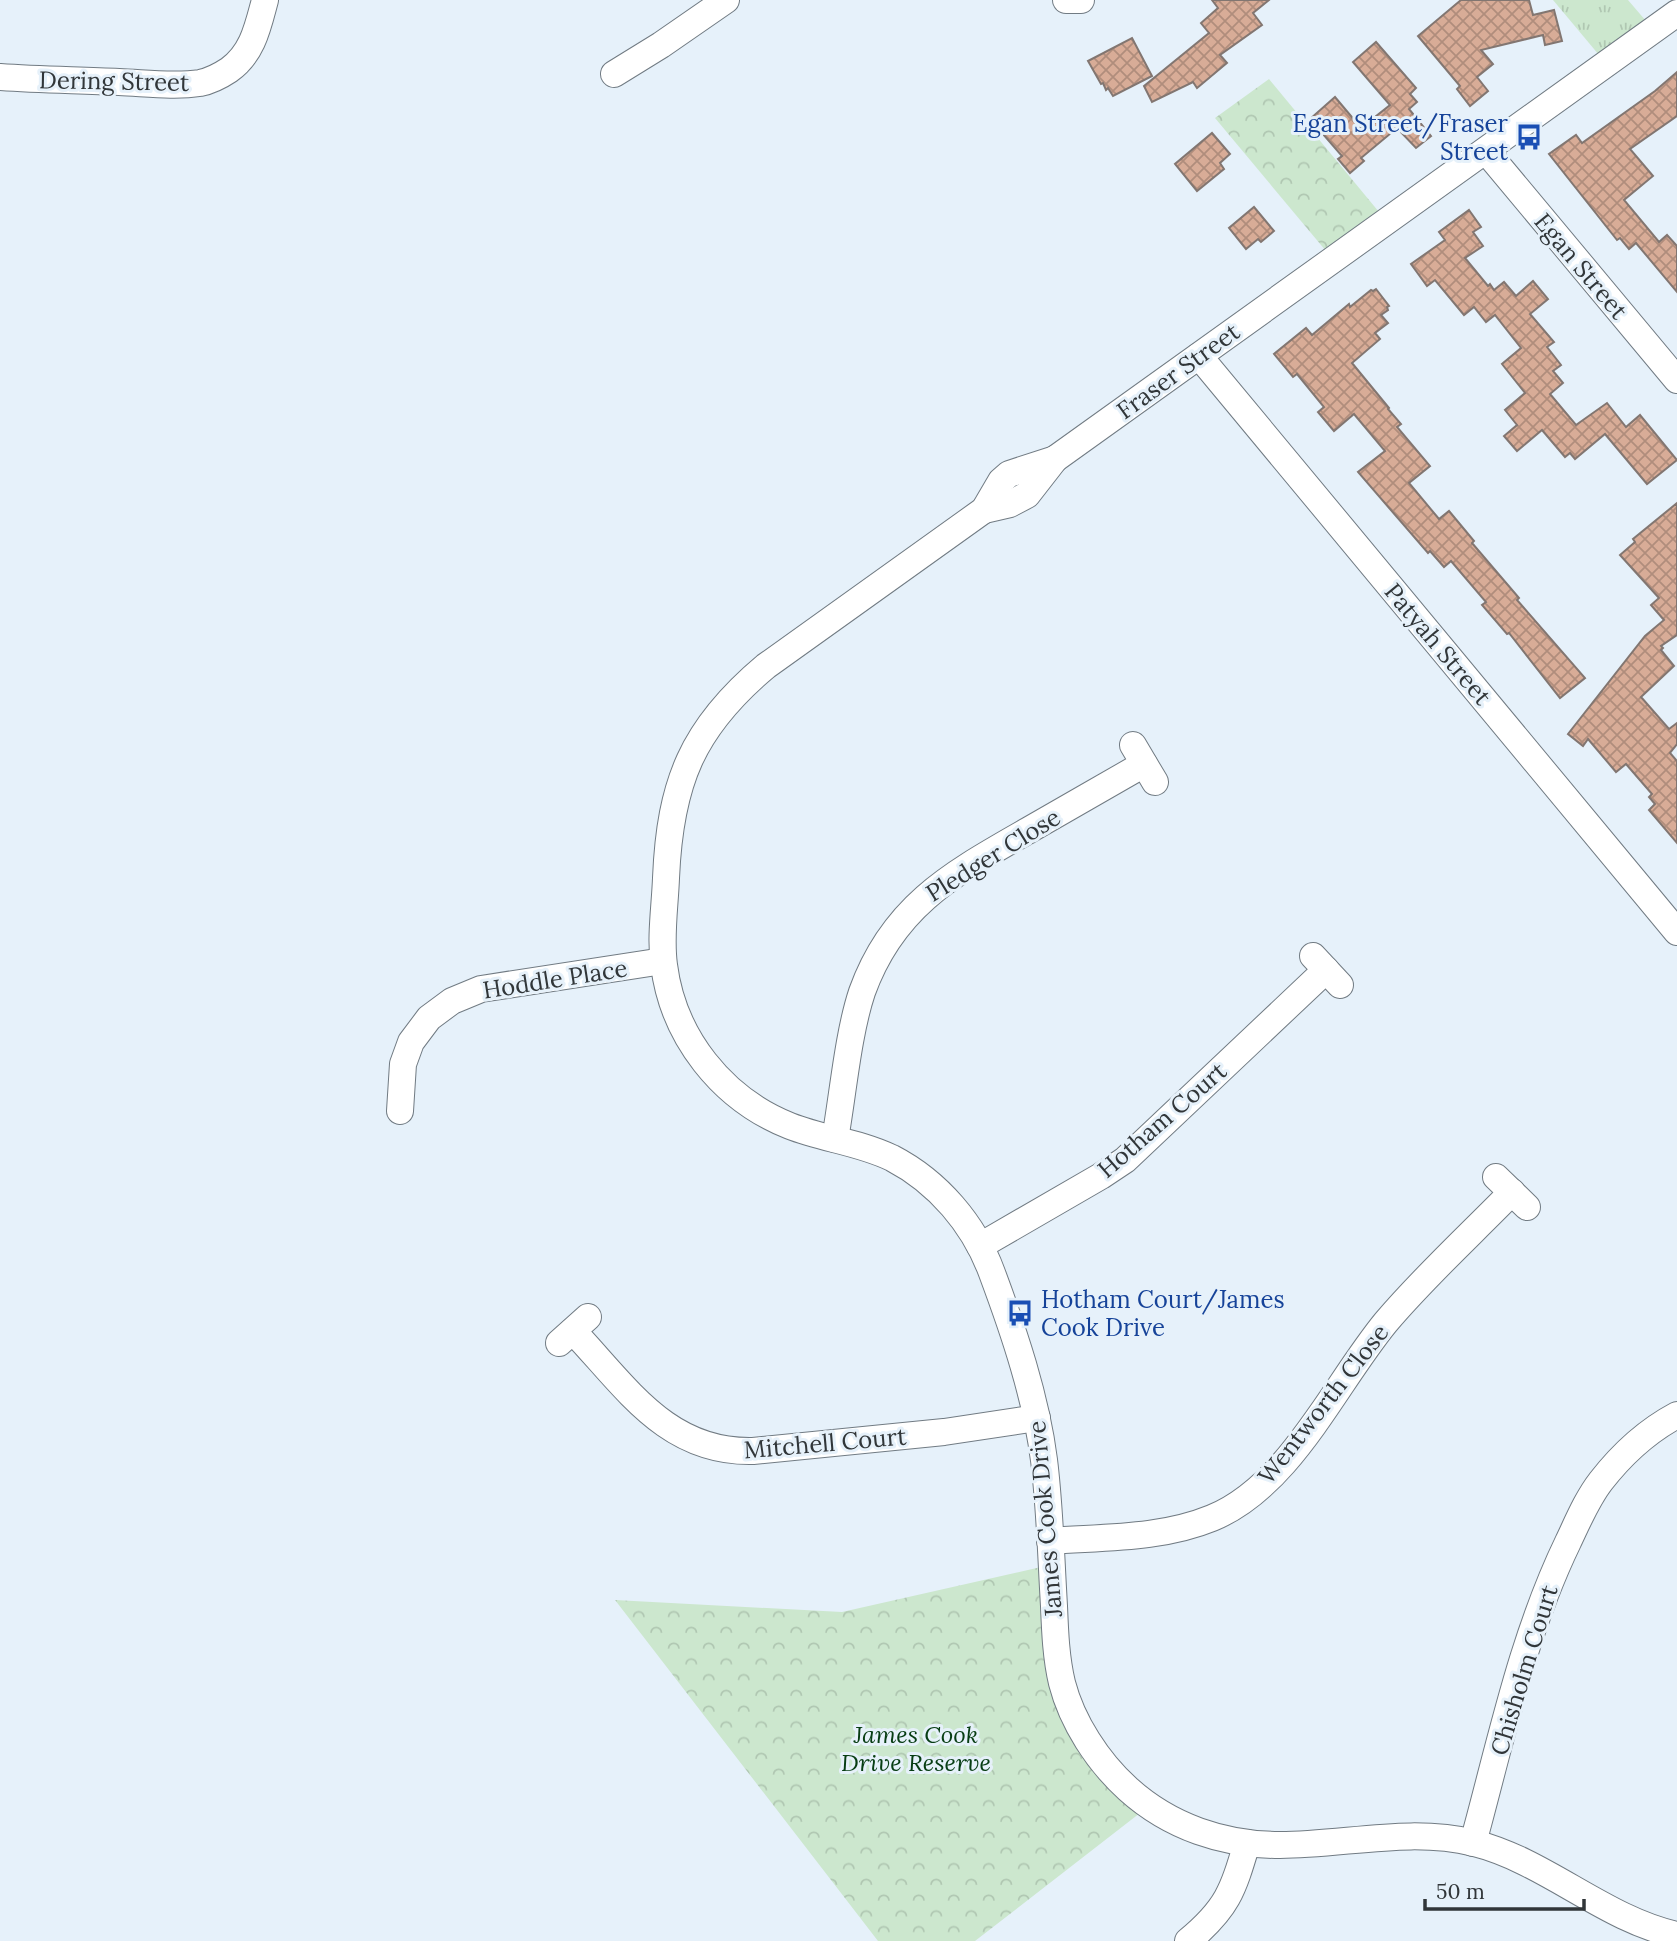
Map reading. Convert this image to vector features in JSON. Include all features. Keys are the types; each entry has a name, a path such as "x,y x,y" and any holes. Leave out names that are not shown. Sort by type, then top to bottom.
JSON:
{"street":[{"name":"Dering Street","path":"0,77 148,83 200,83 215,79 242,59 257,30 265,0"},
{"path":"614,74 726,0"},
{"path":"1066,0 1081,0"},
{"name":"Fraser Street","path":"698,741 727,702 766,666 984,510 1001,481 1009,474 1055,458 1677,13"},
{"name":"Egan Street","path":"1486,151 1677,380"},
{"name":"Patyah Street","path":"1199,356 1675,925"},
{"name":"James Cook Drive","path":"698,741 679,785 667,846 663,961 668,989 685,1032 705,1063 744,1101 765,1115 798,1129 882,1154 915,1172 957,1211 980,1246 1003,1305 1037,1418 1044,1462 1056,1645 1063,1686 1076,1719 1097,1754 1125,1786 1150,1807 1179,1824 1211,1836 1247,1843 1281,1845 1395,1836 1435,1837 1473,1843 1511,1857 1665,1936"},
{"name":"Pledger Close","path":"835,1139 855,1018 862,993 885,945 898,925 928,894 956,873 1144,764"},
{"name":"Hoddle Place","path":"401,1112 403,1064 411,1042 429,1018 452,1001 481,989 663,961"},
{"name":"Hotham Court","path":"980,1246 1125,1160 1326,970"},
{"name":"Wentworth Close","path":"1050,1541 1155,1534 1184,1528 1213,1518 1259,1489 1280,1468 1385,1324 1512,1192"},
{"name":"Mitchell Court","path":"574,1330 649,1412 666,1426 682,1437 722,1450 753,1451 917,1435 1037,1418"},
{"name":"Chisholm Court","path":"1473,1843 1527,1646 1555,1570 1599,1484 1628,1450 1677,1415"},
{"path":"1188,1941 1220,1910 1234,1888 1247,1843"}],"green space":[{"path":"1553,0 1628,0 1646,21 1599,55"},
{"path":"1269,79 1379,212 1326,251 1215,118"},
{"name":"James Cook Drive Reserve","path":"1041,1567 1046,1643 1140,1813 975,1941 878,1941 615,1600 842,1612"}],"building":[{"path":"1212,0 1269,0 1253,13 1262,25 1220,55 1227,63 1197,88 1193,82 1152,102 1144,86 1209,33 1201,23 1218,8"},
{"path":"1461,0 1529,0 1533,15 1554,10 1562,41 1545,45 1543,35 1481,50 1493,64 1477,77 1488,91 1470,106 1457,89 1460,86 1418,36"},
{"path":"1132,38 1152,76 1113,96 1103,83 1101,84 1088,61"},
{"path":"1376,42 1416,88 1410,94 1417,102 1409,109 1431,136 1416,148 1397,128 1361,158 1364,161 1350,173 1338,159 1342,156 1310,119 1335,97 1361,128 1390,105 1353,62"},
{"path":"1677,72 1677,116 1630,149 1653,176 1624,200 1659,242 1667,235 1677,246 1677,292 1636,243 1629,249 1620,238 1617,240 1549,154 1576,135 1582,143"},
{"path":"1212,133 1230,154 1220,163 1224,169 1197,191 1175,164"},
{"path":"1254,207 1274,231 1261,242 1258,239 1246,249 1229,228"},
{"path":"1469,210 1481,227 1473,232 1483,246 1465,258 1488,286 1490,284 1494,290 1504,282 1516,296 1533,281 1548,299 1530,314 1554,342 1547,347 1561,365 1553,371 1563,383 1550,394 1576,425 1607,403 1626,427 1640,415 1677,460 1647,484 1605,434 1575,459 1570,453 1565,457 1542,430 1517,451 1504,436 1517,425 1505,410 1525,393 1502,364 1521,348 1495,315 1486,322 1474,307 1464,315 1435,280 1427,286 1411,264 1445,240 1439,232"},
{"path":"1376,289 1389,306 1381,315 1388,323 1375,333 1380,339 1352,363 1401,424 1397,427 1430,466 1409,483 1439,519 1449,511 1474,541 1472,543 1519,598 1517,600 1585,678 1560,698 1509,633 1507,634 1482,605 1486,602 1451,561 1444,567 1430,551 1428,553 1358,472 1385,451 1354,414 1334,431 1318,412 1324,407 1297,374 1293,377 1274,354 1306,328 1312,335 1349,304 1350,307"},
{"path":"1677,503 1677,635 1661,646 1661,650 1674,666 1641,697 1669,729 1677,723 1677,744 1670,753 1677,761 1677,843 1649,810 1655,804 1649,797 1652,794 1626,764 1616,772 1588,739 1583,746 1568,734 1645,636 1664,620 1651,605 1659,598 1620,555 1635,542 1633,539"}],"place":[{"name":"Egan Street/Fraser Street","path":"1529,137"},
{"name":"Hotham Court/James Cook Drive","path":"1020,1313"}]}
